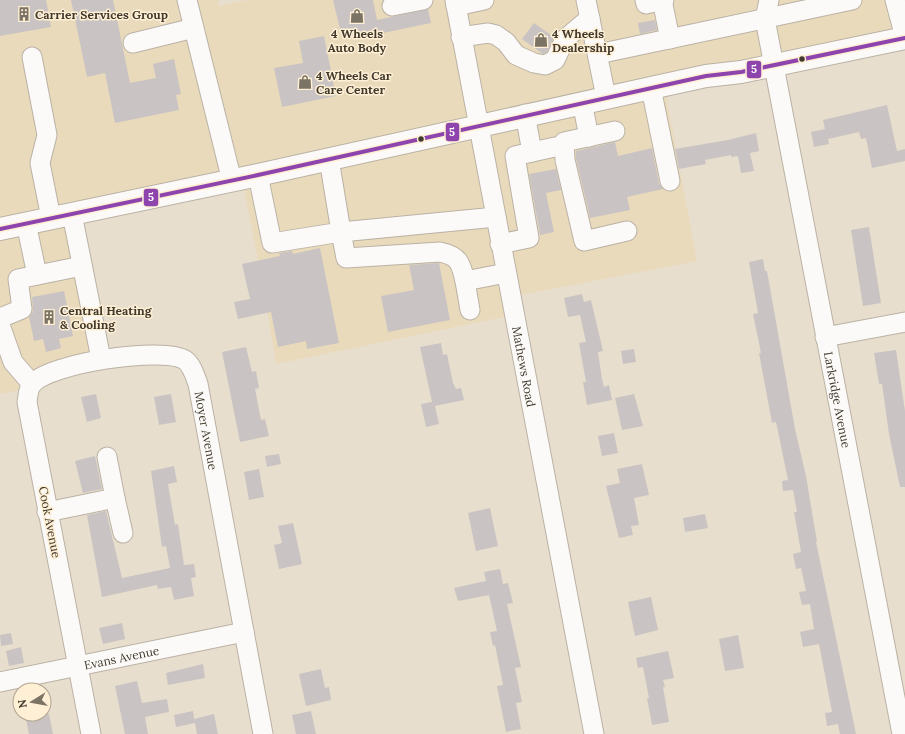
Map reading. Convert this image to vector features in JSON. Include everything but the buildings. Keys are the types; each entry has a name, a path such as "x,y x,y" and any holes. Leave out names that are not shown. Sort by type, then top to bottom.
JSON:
{"main road":[{"path":"0,229 232,181 480,126 525,114 706,76 774,66 905,38"}],"street":[{"path":"187,0 232,181"},
{"path":"392,6 423,0"},
{"path":"455,3 484,0"},
{"path":"645,0 646,4 663,0 670,39"},
{"path":"765,18 769,0"},
{"path":"598,54 852,0"},
{"path":"895,0 905,38"},
{"name":"Mathews Road","path":"455,3 480,126 500,244 594,734"},
{"path":"461,36 488,33 496,35 506,42 516,55 534,63 545,65 555,60 566,39 588,9"},
{"path":"588,9 606,97"},
{"name":"Larkridge Avenue","path":"765,18 902,734"},
{"path":"133,43 194,28"},
{"path":"0,325 13,362 32,384 50,372 101,359 82,266 40,163 46,135 32,57"},
{"path":"651,88 670,181"},
{"path":"582,102 589,137"},
{"path":"525,114 532,152"},
{"path":"615,131 564,142 565,160 584,241 627,231"},
{"path":"500,244 529,238 515,156 555,147"},
{"path":"329,159 346,258 440,252 452,254 461,265 470,310"},
{"path":"258,175 272,243 341,232 496,217"},
{"path":"26,223 37,275"},
{"path":"0,318 22,309 18,279 82,266"},
{"path":"465,281 506,273"},
{"path":"825,337 905,322"},
{"name":"Moyer Avenue","path":"101,359 162,355 176,356 186,360 193,370 198,384 263,734"},
{"name":"Cook Avenue","path":"32,384 27,402 91,734"},
{"path":"107,457 123,533"},
{"path":"47,512 115,498"},
{"name":"Evans Avenue","path":"0,682 244,632"}],"shaded area":[{"path":"0,0 218,0 219,6 247,0 905,0 905,38 664,85 697,261 510,297 514,315 276,364 263,285 242,179 72,214 101,359 30,388 0,394"}],"transit line":[{"name":"5","path":"0,229 258,175 706,76 741,72 905,38"}],"place":[{"name":"Carrier Services Group","path":"24,14"},
{"name":"4 Wheels Auto Body","path":"357,16"},
{"name":"4 Wheels Dealership","path":"541,40"},
{"name":"4 Wheels Car Care Center","path":"305,82"},
{"name":"Central Heating & Cooling","path":"49,317"}]}
